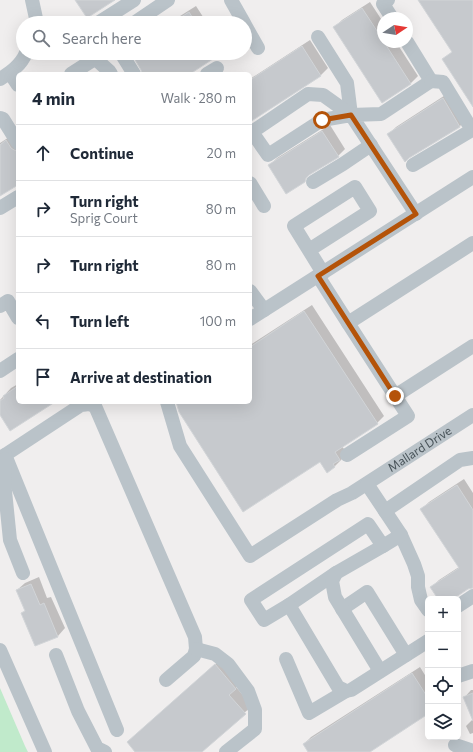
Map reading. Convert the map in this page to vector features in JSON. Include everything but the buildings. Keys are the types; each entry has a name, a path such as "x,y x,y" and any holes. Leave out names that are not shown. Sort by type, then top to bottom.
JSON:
{"street":[{"path":"32,0 36,16"},
{"path":"109,16 134,0"},
{"path":"144,16 168,0"},
{"path":"231,0 240,16"},
{"path":"388,0 383,4 388,12"},
{"path":"318,37 347,83 351,115"},
{"path":"252,38 258,48"},
{"path":"411,48 431,81"},
{"path":"16,84 5,76 23,60"},
{"path":"73,72 88,60"},
{"path":"97,60 110,72"},
{"path":"125,60 133,72"},
{"path":"413,165 473,130 443,82 431,81 381,114 351,115 322,120 268,155 252,132 308,94 323,95 351,115 416,214"},
{"path":"0,118 3,119 16,140"},
{"path":"313,182 343,164 370,145"},
{"path":"252,318 473,177"},
{"path":"252,186 264,206"},
{"path":"309,250 370,211 355,187 294,226 309,250 320,274 348,323 408,416 347,455"},
{"path":"0,208 16,198"},
{"path":"348,323 473,243"},
{"path":"252,294 264,310"},
{"path":"0,306 8,301 16,315"},
{"path":"395,396 473,346"},
{"path":"0,371 16,360"},
{"path":"5,455 81,405 89,404 95,406 195,637 196,649 194,656 166,680"},
{"name":"Mallard Drive","path":"168,404 180,446 250,556 336,500 352,493 473,415"},
{"path":"5,455 4,481 10,540 23,573"},
{"path":"5,455 117,730"},
{"path":"385,511 460,460 473,458"},
{"path":"366,484 401,535 418,576 418,587 421,600 425,606"},
{"path":"383,546 368,524 251,600 264,620 289,605 336,572 383,546 401,535"},
{"path":"336,572 332,581 335,597 380,671"},
{"path":"342,609 367,592 406,655"},
{"path":"461,604 473,596"},
{"path":"289,605 338,687 346,691"},
{"path":"286,659 309,713 346,691 351,690 425,643"},
{"path":"196,649 215,654 228,664 248,691 255,710 255,729 226,752"},
{"path":"0,650 45,752"},
{"path":"56,655 78,711 97,748 105,752"},
{"path":"461,675 473,671"},
{"path":"451,745 473,751"}],"green space":[{"path":"0,688 25,746 28,752 0,752"}],"route":[{"path":"322,120 351,115 416,214 318,276 395,396"}]}
